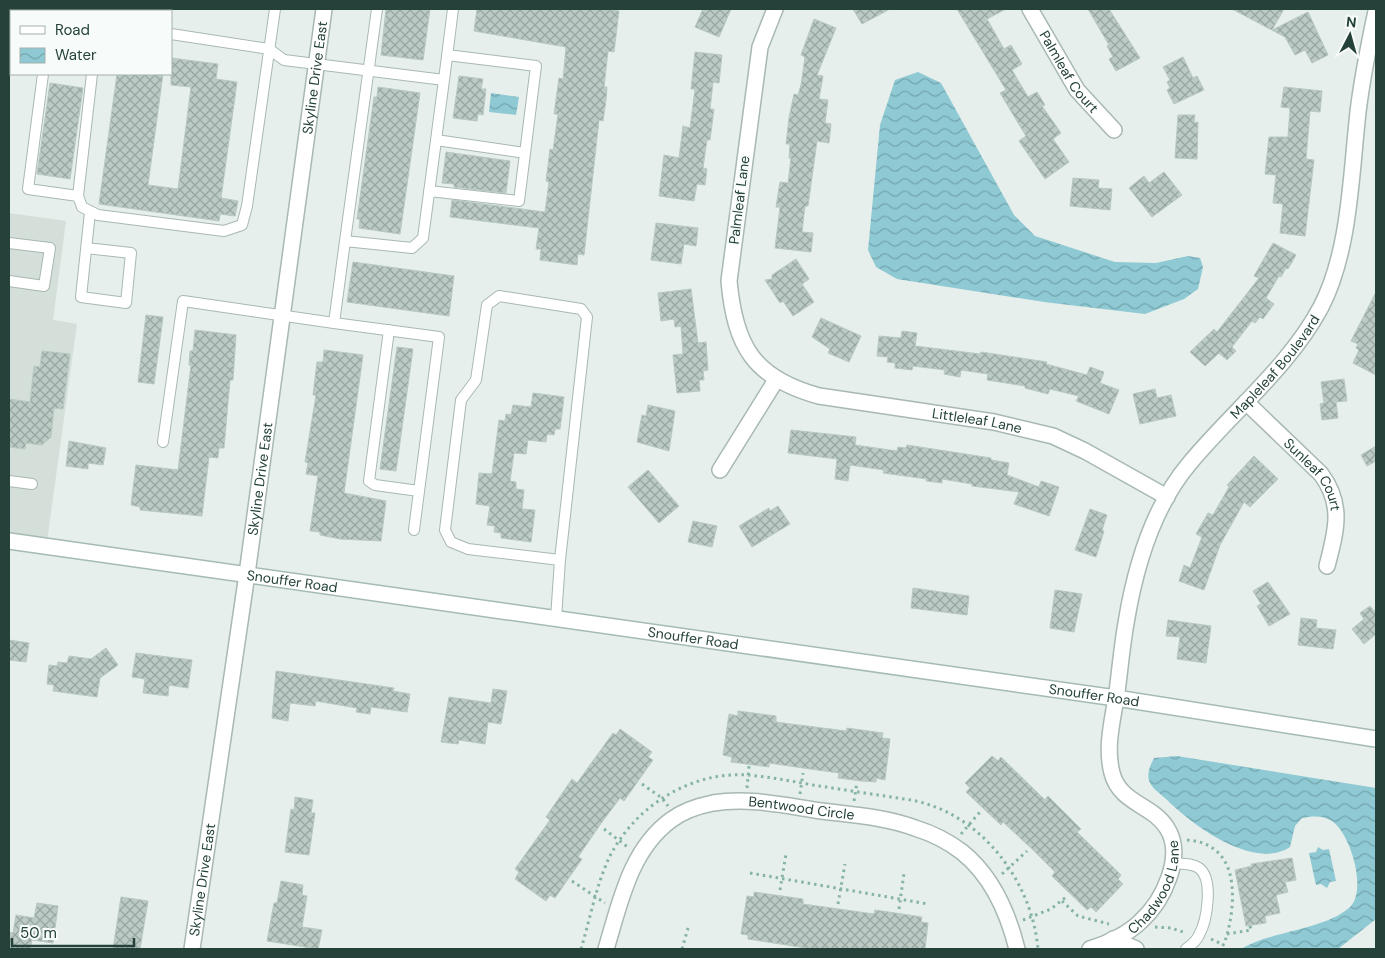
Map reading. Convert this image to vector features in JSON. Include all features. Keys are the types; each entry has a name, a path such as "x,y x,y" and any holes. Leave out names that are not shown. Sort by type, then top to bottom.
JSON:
{"street":[{"name":"Skyline Drive East","path":"192,949 247,574 324,9"},
{"name":"Palmleaf Lane","path":"775,9 766,26 760,47 729,281 732,311 744,343 760,365 776,380"},
{"name":"Palmleaf Court","path":"1030,9 1077,90 1114,130"},
{"name":"Mapleleaf Boulevard","path":"1116,698 1126,622 1134,584 1155,521 1167,496 1188,466 1300,339 1321,306 1334,272 1344,231 1359,107 1376,10"},
{"path":"720,470 776,380"},
{"name":"Littleleaf Lane","path":"776,380 796,390 819,396 994,422 1053,436 1085,451 1167,496"},
{"name":"Sunleaf Court","path":"1246,402 1321,474 1331,488 1336,504 1337,521 1328,566"},
{"name":"Snouffer Road","path":"9,540 1116,698 1376,739"},
{"name":"Chadwood Lane","path":"1090,949 1112,932 1140,923 1152,909 1163,890 1172,863 1173,842 1166,827 1155,815 1122,794 1112,776 1109,749 1116,698"},
{"name":"Bentwood Circle","path":"606,949 628,878 639,855 658,832 676,817 698,807 714,803 764,803 899,823 923,831 962,852 990,884 1009,924 1017,949"},
{"name":"Chadwood Lane","path":"1112,932 1136,949"}],"lane":[{"path":"89,75 78,196 82,208 98,215 224,232 242,225 247,206 275,9"},
{"path":"334,323 377,9"},
{"path":"345,241 412,248 423,238 453,9"},
{"path":"172,34 269,50 284,60 444,80"},
{"path":"429,191 519,201 536,66 447,55"},
{"path":"43,75 28,189 78,196"},
{"path":"436,140 525,153"},
{"path":"86,248 131,253 126,303 81,297 86,248 90,212"},
{"path":"9,243 50,248 44,286 9,281"},
{"path":"556,618 560,560 587,317 581,309 499,296 486,305 476,380 461,400 445,530 451,542 468,549 560,560"},
{"path":"164,442 183,301 439,337 414,530"},
{"path":"389,330 369,481 375,485 419,492"},
{"path":"9,481 32,484"},
{"path":"1172,863 1196,866 1204,872 1207,881 1206,907 1202,929 1196,940 1186,949"}],"path":[{"path":"581,949 605,867 619,841 634,821 662,798 697,782 728,776 748,775 923,802 947,813 985,839 1009,868 1024,891 1033,917 1038,949"},
{"path":"642,784 662,798 676,817"},
{"path":"953,846 966,826 980,812"},
{"path":"604,829 639,855"},
{"path":"990,884 1027,851"},
{"path":"780,890 786,854"},
{"path":"838,904 844,864"},
{"path":"750,873 928,904"},
{"path":"899,909 904,873"},
{"path":"572,881 596,899 618,908"},
{"path":"1009,924 1051,909 1066,897"},
{"path":"1062,901 1078,916 1112,932"},
{"path":"1227,934 1251,930 1250,926"},
{"path":"682,949 688,928"}],"shaded area":[{"path":"9,213 66,221 53,320 77,324 46,549 9,544"}],"water":[{"path":"918,72 941,83 1014,215 1035,236 1115,262 1156,263 1188,256 1200,258 1203,267 1198,289 1184,299 1145,314 1044,302 897,279 876,267 868,250 880,125 895,80"},
{"path":"491,93 519,97 516,115 489,112"},
{"path":"1177,756 1376,788 1376,919 1338,949 1241,949 1267,938 1325,921 1349,908 1355,900 1357,889 1355,863 1351,850 1339,828 1332,821 1317,816 1302,818 1295,826 1290,847 1275,853 1259,853 1224,842 1177,810 1150,783 1148,773 1154,758"},
{"path":"1318,847 1323,850 1329,849 1336,881 1330,882 1327,888 1321,884 1316,885 1309,853 1316,852"}],"building":[{"path":"386,9 430,9 423,60 381,55"},
{"path":"477,9 602,9 619,11 614,52 608,51 604,87 607,87 606,100 603,121 599,120 584,255 578,254 577,265 540,260 541,249 536,249 539,228 450,217 452,200 545,212 549,182 546,181 550,149 553,150 558,114 554,114 559,78 563,79 566,47 474,31"},
{"path":"703,9 731,9 719,37 695,27"},
{"path":"853,9 890,9 862,24"},
{"path":"957,9 1006,9 987,19 1004,49 1011,45 1022,64 1012,70 1028,97 1037,92 1045,105 1042,106 1061,133 1053,139 1069,162 1045,179 1019,141 1026,136 1000,93 1006,90"},
{"path":"1088,9 1109,9 1140,58 1116,71 1109,59 1113,57 1107,46 1109,45"},
{"path":"1232,9 1284,9 1272,30 1308,12 1328,55 1312,63 1305,50 1295,55 1285,37"},
{"path":"814,19 836,28 817,75 823,76 819,99 828,100 825,123 831,124 829,143 817,141 808,206 805,206 802,232 813,233 811,252 775,248 780,207 776,207 780,182 788,183 791,158 789,158 790,144 786,144 789,118 794,94 798,95 801,85 805,57 801,55"},
{"path":"695,52 722,55 719,83 713,82 710,109 714,109 710,140 707,140 703,168 707,169 705,185 697,184 694,201 659,196 664,155 679,158 683,126 690,128 695,89 691,89"},
{"path":"1183,57 1193,78 1197,76 1204,90 1174,104 1167,90 1170,88 1167,82 1170,80 1163,67"},
{"path":"172,58 218,64 216,79 237,82 221,198 238,201 235,216 220,214 219,221 99,204 117,75 163,75 148,185 178,189 191,87 171,85"},
{"path":"459,76 483,79 481,89 486,89 483,115 478,114 477,121 453,118"},
{"path":"50,83 83,88 70,179 37,174"},
{"path":"378,87 420,93 400,234 359,228 360,219 357,219 374,97 377,97"},
{"path":"1284,87 1322,91 1320,112 1310,111 1306,159 1314,160 1305,236 1280,233 1283,204 1273,203 1276,175 1265,174 1269,137 1288,137 1290,108 1281,107"},
{"path":"1178,115 1195,115 1194,123 1198,122 1197,159 1175,158"},
{"path":"446,152 510,161 506,193 454,187 454,184 442,183"},
{"path":"1164,172 1182,195 1152,217 1129,188 1144,176 1149,183"},
{"path":"1073,178 1099,180 1098,188 1112,189 1110,210 1070,206"},
{"path":"656,223 698,228 696,246 684,244 681,264 651,260"},
{"path":"1273,243 1296,255 1288,269 1286,268 1281,277 1279,276 1266,298 1274,304 1263,319 1260,317 1255,323 1252,321 1232,347 1236,351 1227,360 1219,353 1205,366 1190,352 1214,329 1217,332 1259,278 1254,276"},
{"path":"796,259 809,279 802,284 814,302 793,316 783,301 780,303 765,280 772,279 772,275"},
{"path":"353,262 454,276 449,316 347,302"},
{"path":"691,289 698,343 706,342 708,370 703,371 704,380 699,380 700,391 677,393 673,355 683,354 681,326 675,327 674,319 661,321 658,293"},
{"path":"1376,292 1376,375 1353,363 1359,350 1356,348 1358,344 1351,341"},
{"path":"146,315 163,317 154,384 138,382"},
{"path":"821,318 861,336 849,362 828,353 830,349 812,337"},
{"path":"195,330 236,335 233,380 230,380 224,448 219,448 218,458 209,457 202,516 140,510 140,507 131,505 136,465 178,470 191,365 189,365 190,351 193,351"},
{"path":"902,331 917,333 915,346 980,354 981,352 1047,362 1046,364 1087,375 1090,367 1104,372 1100,383 1119,390 1109,414 1076,401 1079,396 1050,389 1048,394 1025,388 1025,386 987,380 988,374 961,370 960,377 944,374 945,370 913,366 912,370 895,368 895,363 887,362 888,357 877,356 879,336 901,338"},
{"path":"397,347 413,349 396,471 380,469"},
{"path":"324,350 363,355 344,493 386,501 381,541 340,539 320,535 320,532 310,531 318,476 306,474 308,463 305,462 316,395 313,395 317,362 323,362"},
{"path":"42,351 70,354 63,409 54,408 51,437 42,445 26,443 25,449 9,447 9,399 30,402 34,366 40,367"},
{"path":"1344,379 1347,401 1336,402 1338,418 1322,420 1320,404 1324,403 1321,382"},
{"path":"1155,389 1157,398 1171,395 1176,416 1140,424 1133,394"},
{"path":"533,393 564,397 560,429 555,429 554,435 547,434 546,442 528,440 526,454 514,453 510,481 516,482 516,489 524,490 522,509 535,510 531,542 501,538 501,533 494,532 495,526 487,525 490,506 476,504 479,473 492,474 499,420 505,421 506,414 511,415 513,405 531,407"},
{"path":"648,405 675,411 669,451 637,442 642,415 646,416"},
{"path":"791,430 856,437 855,445 897,451 898,447 906,448 907,445 991,458 991,460 1009,463 1007,475 1039,487 1041,481 1059,487 1049,516 1014,504 1019,492 972,486 972,484 942,479 942,483 926,481 927,479 883,473 884,470 850,465 848,481 835,479 837,459 788,453"},
{"path":"69,441 106,448 103,465 88,463 88,469 66,466"},
{"path":"1376,446 1376,461 1367,466 1361,455"},
{"path":"1254,456 1278,479 1250,507 1244,502 1220,545 1204,590 1179,581 1184,565 1190,568 1202,537 1196,534 1208,513 1213,515 1229,487 1227,485"},
{"path":"648,470 679,506 659,523 628,487"},
{"path":"778,506 790,524 752,547 739,526 769,508 770,511"},
{"path":"1090,509 1107,515 1096,557 1075,550"},
{"path":"693,521 717,526 712,547 688,542"},
{"path":"1268,582 1290,614 1269,626 1257,606 1261,604 1253,591"},
{"path":"913,588 969,596 967,615 911,608"},
{"path":"1055,590 1082,594 1074,632 1050,628"},
{"path":"1370,606 1374,611 1376,610 1376,634 1364,644 1352,629 1364,619 1360,613"},
{"path":"1301,618 1317,620 1316,628 1336,630 1333,649 1298,645"},
{"path":"1168,620 1211,626 1206,663 1177,659 1180,637 1166,636"},
{"path":"9,640 29,643 26,662 9,660"},
{"path":"106,648 118,665 100,678 97,697 53,691 54,685 47,684 49,665 57,666 58,662 67,663 69,656 91,659"},
{"path":"136,653 192,660 188,688 169,685 168,696 143,693 145,679 132,677"},
{"path":"276,671 394,688 393,691 410,694 407,712 371,707 370,714 356,712 357,708 316,701 315,706 290,703 288,721 272,718"},
{"path":"493,689 507,691 501,724 488,722 485,744 459,740 458,744 441,742 449,697 491,703"},
{"path":"738,711 776,716 776,722 846,731 847,728 883,733 882,738 890,739 885,780 876,778 876,782 862,781 838,778 839,773 769,763 769,767 731,762 732,757 723,755 729,714 738,716"},
{"path":"620,729 652,752 648,757 653,760 624,801 620,798 602,822 578,857 582,859 555,898 550,895 546,901 515,879 519,872 515,869 550,820 546,817 572,779 577,783 613,733 616,735"},
{"path":"992,756 998,761 1001,757 1045,800 1048,796 1081,829 1077,832 1121,875 1118,879 1123,884 1096,912 1091,907 1087,910 1052,876 1055,872 1033,850 1003,822 1001,825 966,792 970,788 965,783"},
{"path":"295,797 313,800 311,813 315,813 309,855 285,852 291,809 294,810"},
{"path":"1292,858 1296,880 1285,882 1288,892 1276,895 1280,913 1265,916 1266,923 1246,926 1235,870 1252,866 1251,864"},
{"path":"281,881 303,885 302,895 307,896 302,927 322,930 318,949 267,941 274,903 277,903"},
{"path":"754,892 803,899 803,904 874,914 875,910 922,917 921,922 928,923 925,949 812,949 748,939 748,935 741,934 747,896 754,897"},
{"path":"121,897 148,901 140,949 113,949"},
{"path":"37,903 58,906 53,943 32,940 30,949 9,949 9,932 13,933 16,915 34,918"}]}
